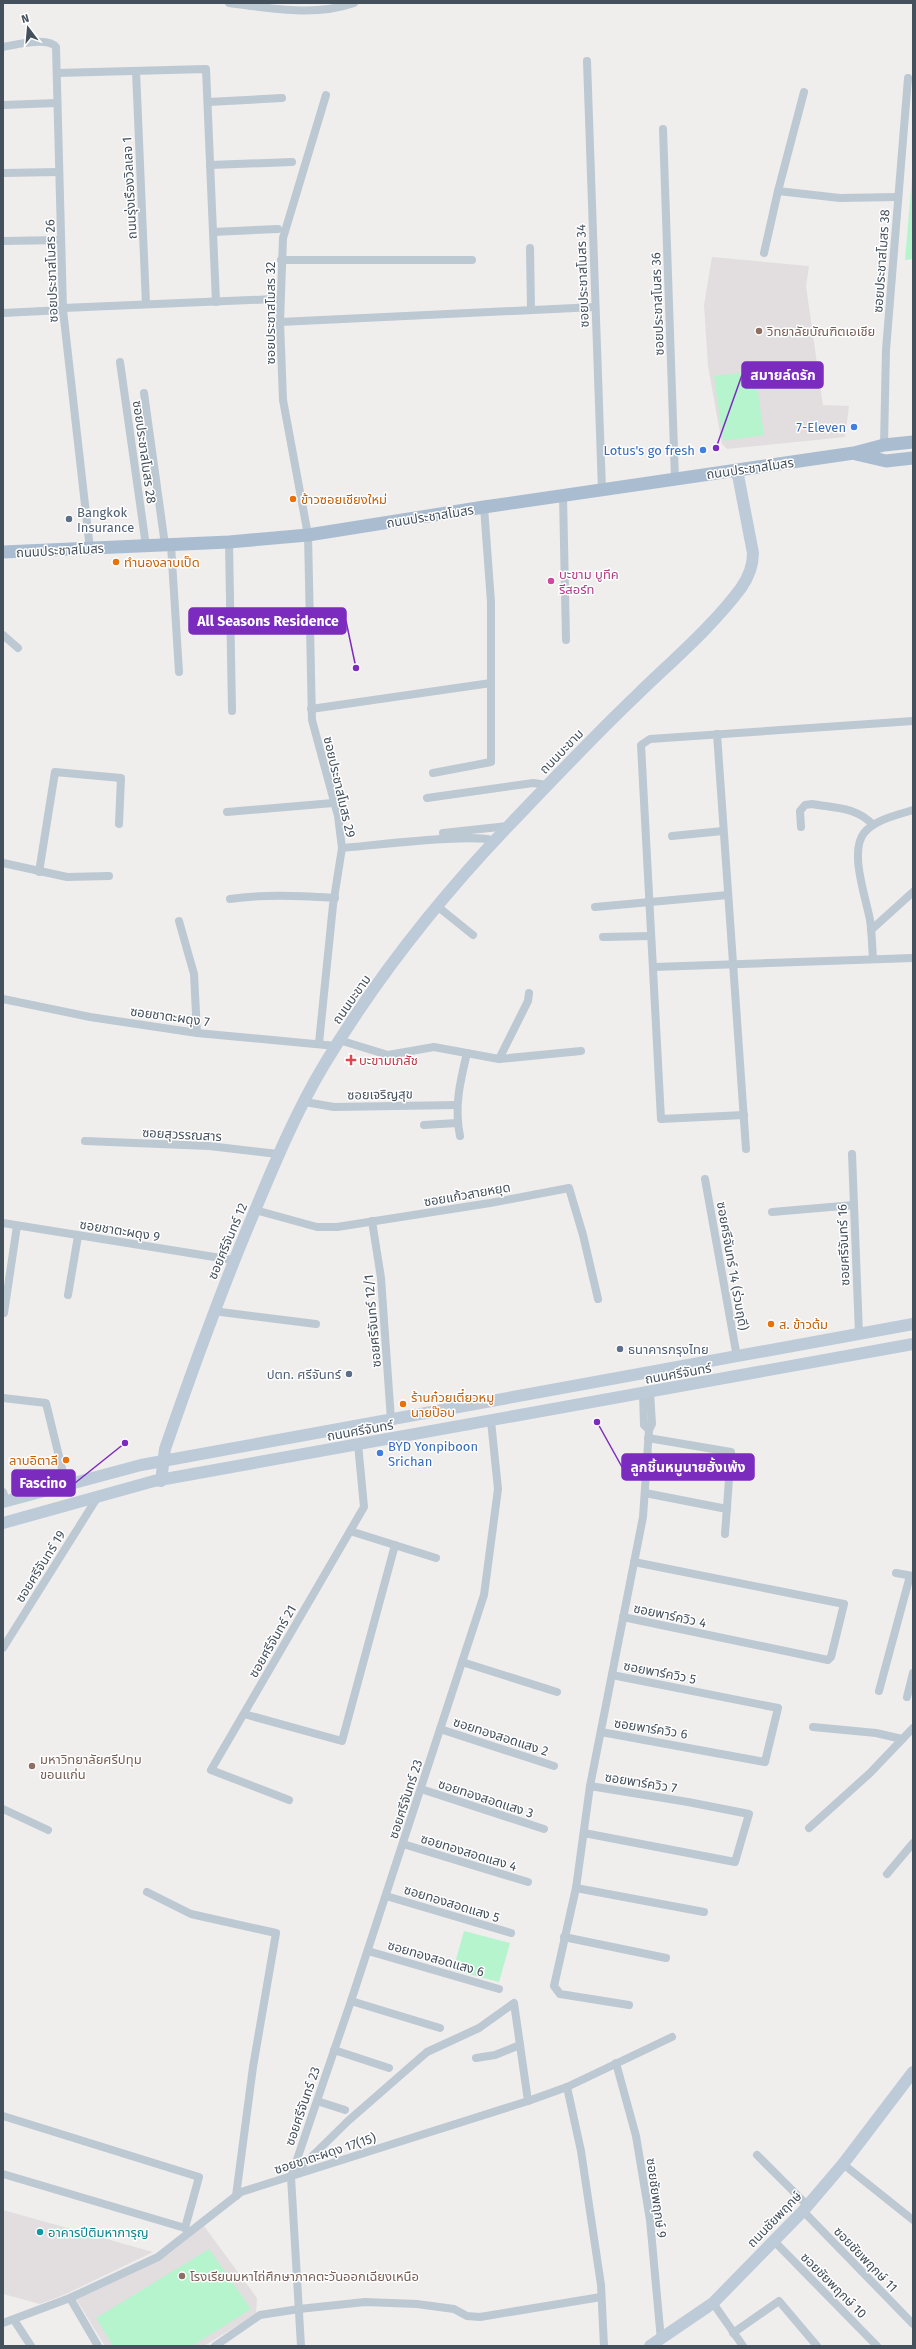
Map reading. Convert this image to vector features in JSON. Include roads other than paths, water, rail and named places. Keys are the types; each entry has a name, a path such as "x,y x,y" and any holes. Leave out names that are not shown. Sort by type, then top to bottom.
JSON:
{"main road":[{"name":"ถนนประชาสโมสร","path":"3,552 230,542 308,535 484,507 854,453 884,445 913,442"},
{"name":"ถนนประชาสโมสร","path":"854,453 886,461 913,458"},
{"name":"ถนนบะขาม","path":"338,1043 364,1003 437,906 494,841 618,712 701,633 742,586 752,566 753,553 737,470"},
{"name":"ซอยศรีจันทร์ 12","path":"161,1481 162,1461 165,1449 213,1311 233,1260 278,1154 338,1043"},
{"name":"ถนนศรีจันทร์","path":"4,1498 66,1485 141,1465 913,1324"},
{"name":"ถนนศรีจันทร์","path":"3,1523 161,1481 913,1344"},
{"name":"ถนนชัยพฤกษ์","path":"650,2346 661,2340 713,2303 805,2208 842,2164 913,2072"}],"street":[{"path":"229,3 295,11 341,8 354,3"},
{"name":"ซอยประชาสโมสร 26","path":"3,47 38,42 53,43 56,47 63,309 90,549"},
{"name":"ซอยประชาสโมสร 34","path":"588,61 602,490"},
{"path":"57,73 206,69 216,302"},
{"name":"ถนนรุ่งเรืองวิลเลจ 1","path":"136,71 146,304"},
{"name":"ซอยประชาสโมสร 38","path":"884,445 886,350 908,78"},
{"path":"764,253 778,191 804,92"},
{"name":"ซอยประชาสโมสร 32","path":"308,535 282,400 280,322 281,260 283,238 326,95"},
{"path":"208,102 282,98"},
{"path":"3,104 57,103"},
{"name":"ซอยประชาสโมสร 36","path":"663,129 674,479"},
{"path":"210,165 292,162"},
{"path":"3,173 59,172"},
{"path":"778,191 840,198 898,197"},
{"path":"213,232 278,229"},
{"path":"3,241 61,240"},
{"path":"530,248 531,310"},
{"path":"281,260 472,260"},
{"path":"3,313 146,304 275,299"},
{"path":"280,322 595,307"},
{"name":"ซอยประชาสโมสร 28","path":"120,362 146,546"},
{"path":"144,393 168,545 179,672"},
{"path":"563,496 566,640"},
{"path":"433,773 490,762 491,602 484,507"},
{"name":"ซอยประชาสโมสร 29","path":"308,535 312,720 333,803 338,816 342,848 319,1044"},
{"path":"230,542 232,711"},
{"path":"3,635 18,648"},
{"path":"312,709 491,683"},
{"path":"744,1116 661,1119 641,745 650,739 913,721"},
{"path":"717,734 746,1149"},
{"path":"40,872 55,772 121,778 119,824"},
{"path":"427,798 533,782 548,785"},
{"path":"227,812 333,803"},
{"path":"801,827 800,811 805,805 812,804 855,811 866,817 873,825"},
{"path":"873,959 871,930 858,855 861,837 873,825 913,810"},
{"path":"443,833 508,826"},
{"path":"672,836 723,830"},
{"path":"342,848 466,837 489,838 494,841"},
{"path":"3,863 67,878 109,876"},
{"path":"871,930 913,892"},
{"path":"230,899 257,895 284,894 335,898"},
{"path":"595,907 728,895"},
{"path":"437,906 473,935"},
{"path":"179,922 194,974 197,1033"},
{"path":"603,937 651,936"},
{"path":"654,967 913,958"},
{"path":"499,1059 528,1001 529,993"},
{"name":"ซอยชาตะผดุง 7","path":"3,999 90,1017 197,1033 319,1044 338,1043 388,1054 434,1047 499,1059 581,1051"},
{"path":"460,1136 457,1123 458,1088 467,1053"},
{"name":"ซอยเจริญสุข","path":"305,1102 334,1107 457,1105"},
{"path":"424,1125 457,1123"},
{"name":"ซอยสุวรรณสาร","path":"85,1141 208,1146 278,1154"},
{"name":"ซอยศรีจันทร์ 16","path":"852,1154 859,1334"},
{"name":"ซอยศรีจันทร์ 14 (ร่วมฤดี)","path":"705,1179 737,1357"},
{"name":"ซอยแก้วสายหยุด","path":"255,1210 317,1226 337,1226 372,1222 490,1203 569,1188 585,1242 598,1299"},
{"path":"772,1212 854,1204"},
{"name":"ซอยศรีจันทร์ 12/1","path":"372,1222 382,1278 391,1420"},
{"name":"ซอยชาตะผดุง 9","path":"3,1223 233,1260"},
{"path":"4,1313 17,1226"},
{"path":"68,1296 78,1236"},
{"path":"213,1311 316,1324"},
{"path":"629,2005 560,1994 554,1986 576,1888 590,1786 643,1517 648,1434 652,1424 646,1393"},
{"path":"3,1398 46,1403 66,1485"},
{"name":"ซอยศรีจันทร์ 23","path":"291,2176 368,1951 484,1595 498,1489 491,1421"},
{"path":"648,1434 731,1452 725,1534"},
{"name":"ซอยศรีจันทร์ 21","path":"288,1800 211,1770 364,1507 358,1444"},
{"path":"644,1493 727,1509"},
{"name":"ซอยศรีจันทร์ 19","path":"3,1648 97,1498"},
{"path":"350,1531 436,1558"},
{"path":"244,1714 342,1741 395,1545"},
{"name":"ซอยพาร์ควิว 4","path":"623,1618 828,1660 831,1657 844,1604 634,1562"},
{"path":"879,1691 911,1576 896,1573"},
{"path":"462,1662 558,1692"},
{"path":"907,1697 913,1672"},
{"name":"ซอยพาร์ควิว 5","path":"612,1675 778,1708 765,1762 698,1748"},
{"path":"813,1727 876,1733 902,1739"},
{"path":"809,1828 870,1773 913,1728"},
{"name":"ซอยทองสอดแสง 2","path":"440,1729 554,1766"},
{"name":"ซอยพาร์ควิว 6","path":"601,1732 698,1748"},
{"name":"ซอยพาร์ควิว 7","path":"584,1833 735,1862 749,1814 688,1802 590,1786"},
{"name":"ซอยทองสอดแสง 3","path":"421,1789 544,1829"},
{"path":"3,1809 48,1830"},
{"path":"887,1874 913,1843"},
{"name":"ซอยทองสอดแสง 4","path":"402,1844 528,1882"},
{"path":"576,1888 704,1912"},
{"path":"147,1892 191,1914 276,1933 253,2067 236,2196"},
{"name":"ซอยทองสอดแสง 5","path":"386,1896 511,1933"},
{"path":"564,1937 666,1958"},
{"name":"ซอยทองสอดแสง 6","path":"368,1951 499,1989"},
{"path":"351,2001 440,2028"},
{"path":"301,2346 291,2176 348,2121 427,2052 479,2028 514,2003 528,2101"},
{"name":"ซอยชาตะผดุง 17(15)","path":"3,2323 70,2298 158,2257 187,2231 236,2196 291,2176 528,2101 567,2087 672,2037"},
{"path":"476,2058 495,2055 520,2045"},
{"path":"334,2050 389,2068"},
{"name":"ซอยชัยพฤกษ์ 9","path":"616,2063 636,2136 647,2205 661,2340"},
{"path":"567,2087 581,2151 601,2285 604,2346"},
{"path":"317,2101 344,2110"},
{"path":"3,2116 199,2177 187,2231 3,2174"},
{"name":"ซอยชัยพฤกษ์ 11","path":"757,2155 913,2324"},
{"path":"842,2164 913,2220"},
{"name":"ซอยชัยพฤกษ์ 10","path":"773,2240 878,2346"},
{"path":"70,2298 98,2346"},
{"path":"215,2346 260,2315 299,2309 365,2302 417,2304 454,2309 467,2316 480,2317 601,2298"},
{"path":"733,2333 779,2301 817,2346"},
{"path":"713,2303 742,2346"},
{"path":"14,2320 30,2346"}],"place":[{"name":"วิทยาลัยบัณฑิตเอเชีย","path":"759,331"},
{"name":"7-Eleven","path":"854,427"},
{"name":"สมายล์ดรัก","path":"716,448"},
{"name":"Lotus's go fresh","path":"703,450"},
{"name":"ข้าวซอยเชียงใหม่","path":"293,499"},
{"name":"Bangkok Insurance","path":"69,519"},
{"name":"ทำนองลาบเป็ด","path":"116,562"},
{"name":"บะขาม บูทีค รีสอร์ท","path":"551,581"},
{"name":"All Seasons Residence","path":"356,668"},
{"name":"บะขามเภสัช","path":"351,1060"},
{"name":"ส. ข้าวต้ม","path":"771,1324"},
{"name":"ธนาคารกรุงไทย","path":"620,1349"},
{"name":"ปตท. ศรีจันทร์","path":"349,1374"},
{"name":"ร้านก๋วยเตี๋ยวหมู นายป๊อบ","path":"403,1404"},
{"name":"ลูกชิ้นหมูนายฮั้งเพ้ง","path":"597,1422"},
{"name":"Fascino","path":"125,1443"},
{"name":"BYD Yonpiboon Srichan","path":"380,1453"},
{"name":"ลาบอิตาลี","path":"66,1460"},
{"name":"มหาวิทยาลัยศรีปทุม ขอนแก่น","path":"32,1766"},
{"name":"อาคารปีติมหาการุญ","path":"40,2232"},
{"name":"โรงเรียนมหาไถ่ศึกษาภาคตะวันออกเฉียงเหนือ","path":"182,2276"}]}
